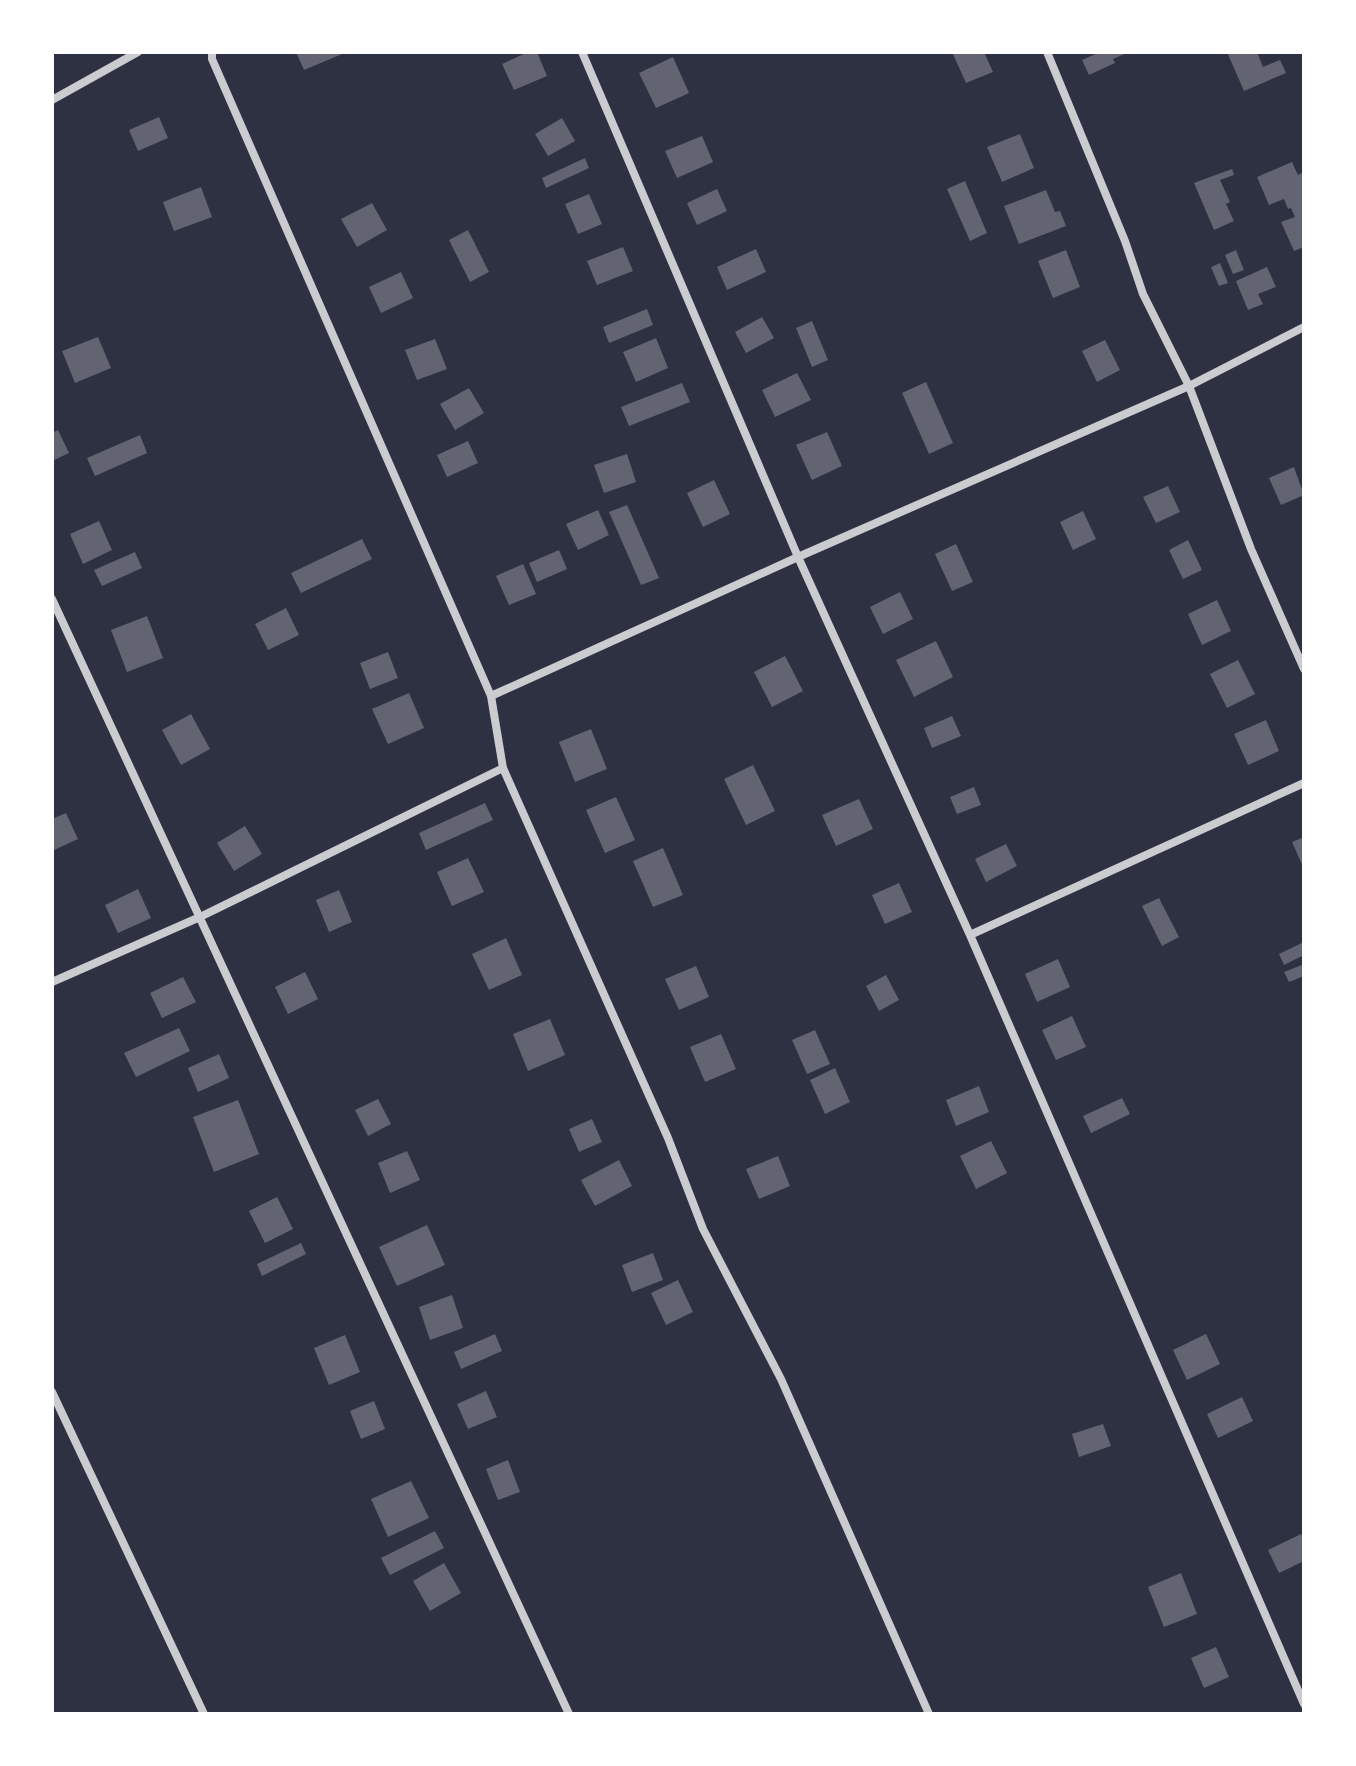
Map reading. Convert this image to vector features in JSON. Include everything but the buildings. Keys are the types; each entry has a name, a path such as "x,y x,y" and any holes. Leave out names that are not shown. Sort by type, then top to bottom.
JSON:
{"street":[{"path":"52,100 138,52"},
{"path":"212,52 212,59 491,696 503,768 668,1138 703,1229 781,1379 929,1714"},
{"path":"582,52 798,557 970,935 1304,1704"},
{"path":"1047,52 1125,241 1143,294 1189,386 1251,549 1304,669"},
{"path":"491,696 798,557 1189,386 1304,327"},
{"path":"52,599 569,1714"},
{"path":"52,982 200,917 503,768"},
{"path":"970,935 1304,783"},
{"path":"52,1392 204,1714"}]}
